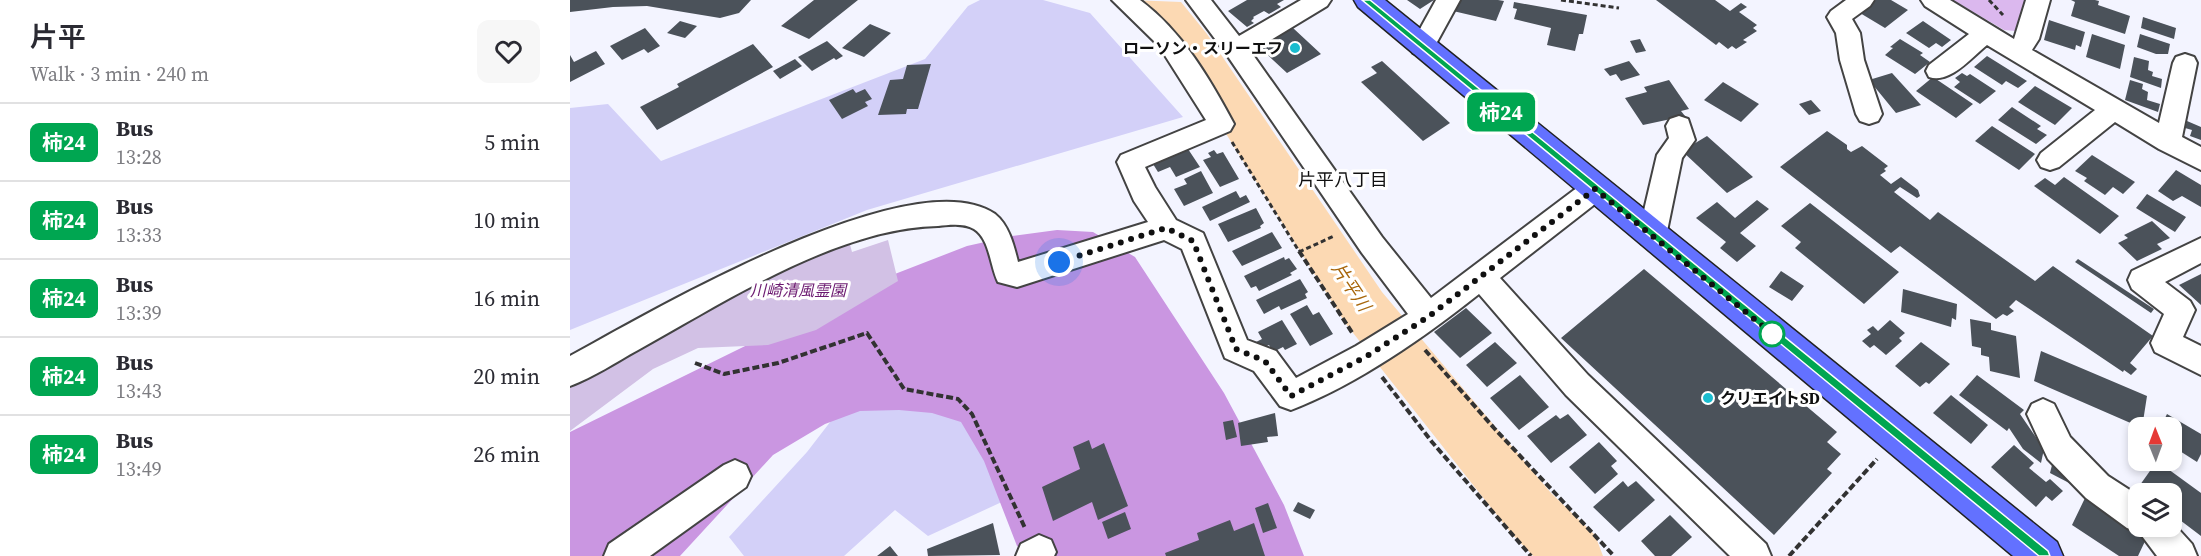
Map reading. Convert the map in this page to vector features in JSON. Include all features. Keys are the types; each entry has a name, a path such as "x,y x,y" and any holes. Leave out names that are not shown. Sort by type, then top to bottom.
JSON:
{"main road":[{"path":"1367,0 2043,556"}],"street":[{"path":"1124,0 1144,13 1177,50 1221,124 1131,162 1144,193 1166,228 1193,241 1236,349 1265,361 1291,396 1367,356 1418,323 1595,189"},
{"path":"1198,0 1236,49 1372,245 1418,323"},
{"path":"1236,49 1319,0"},
{"path":"1422,46 1448,0"},
{"path":"1862,0 1839,17 1848,33 1852,60 1869,114"},
{"path":"1933,0 2017,53 2201,160"},
{"path":"2017,53 2026,39 2038,0"},
{"path":"1938,71 1986,33"},
{"path":"2168,142 2185,63"},
{"path":"2050,160 2114,109"},
{"path":"1652,236 1670,155 1682,140 1679,126"},
{"path":"570,372 748,276 819,244 882,221 927,213 967,215 987,223 997,236 1008,273 1017,275 1166,228"},
{"path":"2201,250 2142,280 2180,310 2166,343 2201,361"},
{"path":"1481,276 1577,385 1754,556"},
{"path":"2043,414 2059,448 2097,487 2128,508"},
{"path":"621,556 735,476"},
{"path":"2163,537 2180,556"}],"path":[{"path":"1561,0 1619,8"},
{"path":"1299,252 1342,232"},
{"path":"695,363 724,374 778,363 867,333 904,389 958,399 972,414 1036,554"},
{"path":"1789,556 1898,436"}],"shaded area":[{"path":"980,0 1043,0 1090,13 1183,117 867,210 570,330 570,108 608,104 661,161 925,59 968,6"},
{"path":"1953,0 2025,0 2015,31 2004,30"},
{"path":"1057,230 1093,232 1135,257 1224,393 1284,505 1304,556 1037,556 1017,546 984,461 961,422 932,413 899,410 860,411 825,424 773,455 680,556 570,556 570,432 882,279 967,246 1012,236"},
{"path":"911,396 961,419 1054,478 928,536 895,510 844,556 744,556 729,537 807,452 844,404"}],"green space":[{"name":"川崎清風霊園","path":"845,226 852,252 888,240 898,281 816,330 768,345 698,348 653,369 570,431 570,355 631,328 688,291 744,264"}],"building":[{"path":"570,0 751,0 739,13 720,18 647,6 570,12"},
{"path":"814,0 858,0 809,39 781,26"},
{"path":"1247,0 1284,0 1277,4 1281,7 1269,14 1264,11 1253,17 1251,21 1254,23 1247,27 1228,11"},
{"path":"1407,0 1434,0 1420,9"},
{"path":"1458,0 1504,1 1496,21 1453,11"},
{"path":"1656,0 1715,0 1730,11 1741,3 1747,7 1739,12 1757,25 1753,28 1757,31 1743,40 1747,42 1736,49 1732,46 1728,49 1719,42 1716,45"},
{"path":"1876,0 1891,0 1908,10 1885,28 1860,13"},
{"path":"2071,0 2099,1 2098,5 2130,16 2125,34 2071,16 2075,2"},
{"path":"1514,2 1587,15 1583,34 1579,34 1575,51 1547,45 1551,28 1514,19 1517,9 1513,8"},
{"path":"2143,17 2176,28 2174,39 2141,28"},
{"path":"2049,20 2085,32 2081,47 2076,45 2075,50 2044,40"},
{"path":"680,21 697,26 685,38 667,33"},
{"path":"1923,21 1951,40 1942,47 1936,43 1929,48 1906,33"},
{"path":"870,24 891,33 864,57 842,48"},
{"path":"645,28 660,46 648,53 644,49 622,60 610,46"},
{"path":"1293,28 1321,54 1287,73 1259,47"},
{"path":"2092,34 2125,45 2120,69 2086,57"},
{"path":"2140,34 2170,44 2168,54 2156,54 2137,47"},
{"path":"1640,39 1646,51 1636,53 1630,41"},
{"path":"1900,39 1923,53 1920,55 1930,62 1915,74 1885,55 1893,48 1890,47"},
{"path":"827,41 843,56 836,60 834,58 812,71 798,57"},
{"path":"753,44 773,67 657,130 640,107 679,87 677,84"},
{"path":"596,51 605,64 570,82 570,55 574,62"},
{"path":"1987,56 2027,81 2018,88 2006,81 2002,85 1974,67"},
{"path":"2134,57 2149,61 2148,70 2153,72 2152,76 2162,79 2161,88 2130,77"},
{"path":"795,59 802,66 780,79 773,71"},
{"path":"1382,61 1450,123 1423,141 1361,82 1377,73 1371,67"},
{"path":"1629,61 1640,75 1621,81 1616,74 1610,76 1604,69"},
{"path":"931,64 918,109 907,109 906,114 878,115 890,80 903,79 907,65"},
{"path":"1892,73 1921,105 1896,113 1869,80"},
{"path":"1962,73 1967,76 1970,74 1996,91 1980,104 1954,87 1960,82 1955,78"},
{"path":"1933,77 1973,104 1956,118 1916,91"},
{"path":"1669,80 1689,109 1681,111 1685,116 1643,125 1625,98 1647,92 1644,87"},
{"path":"2130,80 2143,84 2142,89 2148,92 2147,100 2160,104 2158,112 2125,100"},
{"path":"1723,82 1759,104 1741,122 1704,100"},
{"path":"2035,86 2072,108 2055,125 2018,102"},
{"path":"853,89 856,93 865,89 872,99 865,102 868,106 842,119 829,100"},
{"path":"1811,100 1821,111 1809,115 1799,104"},
{"path":"2012,107 2041,126 2037,129 2047,135 2036,144 1998,120"},
{"path":"2187,121 2201,127 2201,140 2190,136 2192,130 2185,128"},
{"path":"1992,126 2035,154 2019,170 1975,141"},
{"path":"1827,131 1847,145 1847,149 1851,152 1862,146 1888,166 1884,169 1886,171 1880,175 1891,184 1901,177 1918,190 1920,196 1917,198 1900,187 1894,192 1930,220 1938,212 2035,281 2053,266 2153,336 2130,363 2137,369 2131,375 2124,370 2123,372 2016,300 2009,307 2014,311 1996,319 1900,246 1891,253 1780,167"},
{"path":"1707,136 1753,177 1727,193 1682,151"},
{"path":"1188,149 1200,167 1176,177 1170,167 1158,172 1153,164"},
{"path":"1214,150 1217,154 1223,152 1239,179 1220,187 1203,160 1211,157 1208,153"},
{"path":"2092,155 2135,182 2123,194 2113,187 2105,195 2084,181 2087,178 2075,171"},
{"path":"2176,170 2201,185 2201,207 2182,196 2173,201 2158,191"},
{"path":"1201,171 1213,193 1184,206 1174,189 1187,184 1184,179"},
{"path":"2064,177 2119,216 2100,234 2034,186 2045,178 2055,185"},
{"path":"1236,191 1240,198 1246,195 1250,202 1210,221 1202,207"},
{"path":"2147,194 2186,217 2175,232 2136,208"},
{"path":"1757,200 1769,209 1740,233 1756,246 1737,262 1720,248 1726,242 1696,218 1717,202 1735,218"},
{"path":"1810,203 1899,272 1864,304 1795,248 1801,242 1781,226"},
{"path":"1256,208 1264,223 1260,226 1261,228 1228,242 1218,224"},
{"path":"2152,221 2170,238 2157,244 2162,249 2137,261 2118,243 2128,238 2124,235"},
{"path":"1272,232 1282,248 1242,266 1232,251"},
{"path":"1284,257 1285,260 1289,258 1297,269 1290,273 1292,275 1259,291 1256,286 1251,288 1244,276"},
{"path":"2078,259 2154,309 2151,313 2075,262"},
{"path":"1644,269 1837,432 1827,442 1841,454 1827,469 1832,473 1774,535 1561,338"},
{"path":"1781,271 1804,286 1792,301 1769,287"},
{"path":"2201,274 2201,305 2179,285"},
{"path":"1300,279 1308,292 1305,294 1307,298 1281,310 1279,306 1264,314 1256,300"},
{"path":"1903,289 1957,304 1956,320 1952,318 1951,327 1901,312"},
{"path":"1307,305 1313,315 1319,312 1333,334 1310,346 1290,314"},
{"path":"1466,308 1492,333 1460,358 1434,332"},
{"path":"1970,319 1991,323 1991,330 2016,336 2020,378 1990,371 1989,357 1981,355 1981,348 1972,346"},
{"path":"1282,320 1297,344 1285,350 1283,347 1273,352 1269,345 1260,349 1256,342 1262,339 1258,332"},
{"path":"1890,320 1905,333 1899,338 1902,341 1886,355 1874,345 1870,348 1862,341 1871,334 1867,330 1873,326 1878,331"},
{"path":"1495,342 1517,363 1487,387 1466,365"},
{"path":"1921,342 1950,364 1929,384 1926,382 1920,387 1895,366"},
{"path":"2041,351 2147,396 2144,417 2128,417 2128,422 2034,381"},
{"path":"1520,375 1549,407 1519,430 1490,398"},
{"path":"1977,375 2024,410 2020,414 2044,449 2041,463 2023,449 2009,428 2007,431 1959,395"},
{"path":"1951,395 1988,425 1971,444 1933,413"},
{"path":"1275,413 1278,436 1267,437 1268,442 1241,446 1238,423"},
{"path":"1568,414 1587,435 1551,463 1527,436 1556,415 1560,419"},
{"path":"1233,420 1237,437 1226,440 1223,422"},
{"path":"2182,423 2201,434 2201,454 2197,462 2182,452"},
{"path":"1089,440 1092,449 1104,443 1128,506 1098,520 1092,502 1053,521 1042,487 1080,469 1073,447"},
{"path":"1599,442 1617,461 1611,466 1618,474 1595,494 1569,467"},
{"path":"2014,445 2034,463 2029,468 2046,482 2050,479 2063,491 2052,501 2046,496 2036,507 1991,467"},
{"path":"2052,465 2075,476 2073,485 2050,473"},
{"path":"2150,471 2171,471 2201,493 2201,536 2182,522 2182,483 2141,483"},
{"path":"1623,481 1628,487 1636,481 1655,500 1619,532 1593,507"},
{"path":"2085,498 2128,525 2128,537 2147,537 2138,556 2119,556 2072,525"},
{"path":"1298,502 1315,510 1310,519 1293,511"},
{"path":"1268,503 1277,528 1263,533 1255,508"},
{"path":"1125,512 1131,529 1108,539 1102,522"},
{"path":"1670,515 1692,537 1671,556 1655,556 1641,541"},
{"path":"1230,520 1234,531 1254,523 1265,556 1166,556 1165,553 1199,540 1197,533"},
{"path":"993,523 1000,555 928,556 927,549"},
{"path":"890,546 898,556 877,556"}],"waterway":[{"name":"片平川","path":"1151,0 1167,12 1192,45 1364,308 1531,513 1574,556"}],"bus line":[{"name":"柿24","path":"1367,0 2043,556"}],"place":[{"name":"ローソン・スリーエフ","path":"1295,48"},
{"name":"クリエイトSD","path":"1708,398"}],"district":[{"name":"片平八丁目","path":"1343,180"}],"route":[{"path":"1059,262 1166,228 1193,241 1236,349 1270,365 1291,396 1367,356 1428,317 1595,189 1775,336 1772,334"}]}
